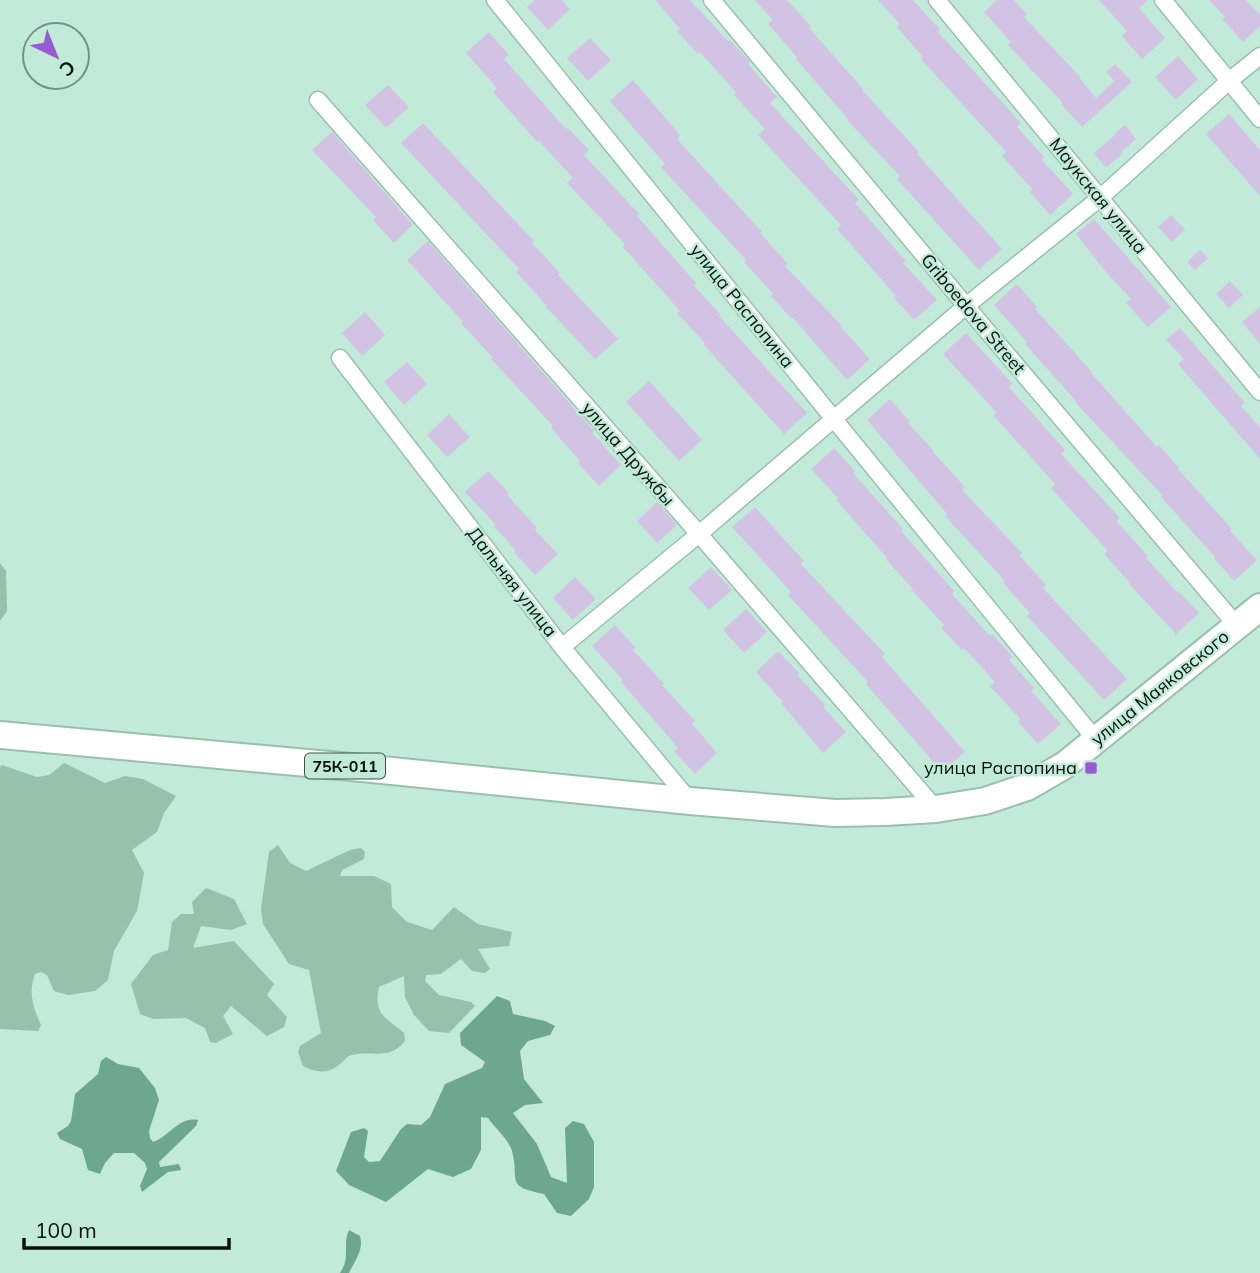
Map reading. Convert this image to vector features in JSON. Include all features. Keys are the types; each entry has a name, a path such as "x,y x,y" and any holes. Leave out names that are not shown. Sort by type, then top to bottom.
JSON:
{"main road":[{"name":"улица Маяковского","path":"690,801 835,813 936,810 985,801 1027,787 1065,765 1260,607"},
{"name":"75К-011","path":"0,735 690,801"}],"street":[{"name":"улица Распопина","path":"495,0 1096,740"},
{"name":"Griboedova Street","path":"712,0 1237,626"},
{"name":"Маукская улица","path":"937,0 1260,393"},
{"path":"1163,0 1260,119"},
{"path":"562,647 966,306 1100,198 1260,56"},
{"name":"улица Дружбы","path":"318,100 699,534 936,810"},
{"name":"Дальняя улица","path":"340,358 562,647 690,801"}],"shaded area":[{"path":"0,563 6,571 7,611 0,621"},
{"path":"64,763 105,783 125,776 143,779 176,796 164,813 157,832 132,850 144,873 137,911 114,951 108,980 95,991 68,995 54,991 47,975 41,972 35,974 32,993 41,1025 38,1031 0,1029 0,767 2,765 37,777 49,775"},
{"path":"278,845 290,863 306,871 350,850 361,848 365,852 364,859 342,870 340,876 374,876 391,884 392,907 407,922 432,930 454,907 478,924 512,932 509,946 478,949 490,969 485,973 472,971 461,959 441,974 426,975 425,981 439,995 471,1002 475,1006 449,1033 429,1031 414,1015 405,997 404,976 379,987 378,996 382,1014 404,1033 405,1041 399,1047 386,1053 350,1056 326,1071 316,1071 303,1066 298,1052 300,1046 321,1033 309,970 289,964 263,924 261,909 269,852"},
{"path":"206,888 234,899 247,924 231,930 201,926 193,948 234,941 274,984 267,995 287,1017 284,1027 267,1036 231,1006 223,1016 233,1034 216,1043 210,1042 205,1028 186,1018 153,1019 140,1014 131,984 153,955 168,950 172,922 181,914 194,914 192,902"},
{"path":"497,996 510,1001 513,1014 555,1026 550,1035 528,1041 520,1051 524,1079 543,1103 525,1105 513,1113 537,1144 551,1177 567,1183 565,1128 573,1121 584,1124 594,1142 594,1187 589,1199 571,1216 557,1213 544,1194 518,1185 510,1147 488,1118 481,1117 481,1150 471,1169 453,1177 428,1169 386,1202 349,1185 336,1171 351,1132 364,1128 368,1131 364,1157 369,1162 380,1161 401,1129 407,1124 421,1125 430,1117 445,1084 482,1068 485,1062 461,1045 460,1033"},
{"path":"106,1057 118,1064 139,1068 155,1088 159,1100 149,1131 153,1142 185,1121 198,1120 196,1126 159,1162 160,1167 179,1164 181,1170 168,1172 142,1192 140,1186 147,1169 145,1163 134,1153 114,1153 100,1174 88,1170 82,1149 60,1139 57,1133 71,1121 75,1094 98,1074 101,1061"},
{"path":"349,1230 360,1236 360,1250 349,1273 340,1273 345,1262"}],"building":[{"path":"535,0 562,0 570,9 548,30 527,7"},
{"path":"655,0 690,0 728,41 730,40 777,97 770,103 859,200 855,203 937,300 914,320 837,229 841,225 758,135 765,129 734,95 736,92 677,31 680,29"},
{"path":"755,0 787,0 862,90 919,152 917,154 1002,249 979,270 897,179 900,176 847,120 796,59 768,24 773,20"},
{"path":"878,0 913,0 940,30 938,32 1021,123 1017,127 1073,194 1050,215 1030,192 1033,190 1002,156 1006,152 921,59 923,57 897,27 900,24"},
{"path":"997,0 1014,0 1027,14 1024,17 1096,98 1114,81 1106,72 1115,64 1132,82 1082,127 1008,45 1011,42 984,12"},
{"path":"1099,0 1148,0 1139,8 1165,38 1142,59 1122,36 1127,31"},
{"path":"1209,0 1246,0 1260,15 1260,26 1243,42"},
{"path":"489,32 509,55 504,59 566,129 589,150 584,155 639,214 637,216 696,283 694,286 721,315 719,316 807,413 784,434 677,313 680,311 623,247 625,244 567,183 573,178 493,92 497,88 466,53"},
{"path":"590,38 611,60 588,81 567,58"},
{"path":"1178,56 1198,79 1176,100 1155,77"},
{"path":"633,80 680,135 677,139 762,232 760,233 788,264 785,266 870,359 847,380 771,296 773,294 744,262 746,260 661,167 665,164 610,101"},
{"path":"388,85 409,107 386,128 365,105"},
{"path":"1229,114 1260,150 1260,196 1206,134"},
{"path":"423,123 534,241 532,243 560,273 558,275 618,339 595,359 516,272 519,269 401,143"},
{"path":"1125,125 1136,139 1106,168 1094,153"},
{"path":"332,132 413,225 394,243 373,220 376,217 312,150"},
{"path":"1171,215 1185,230 1172,242 1158,227"},
{"path":"1094,219 1171,307 1148,327 1126,303 1131,299 1076,234"},
{"path":"428,241 621,465 599,486 551,428 553,426 491,359 493,358 461,323 463,322 407,260"},
{"path":"1200,250 1208,258 1195,270 1187,262"},
{"path":"1230,281 1243,295 1229,308 1216,294"},
{"path":"1017,284 1037,307 1035,309 1157,447 1159,445 1257,560 1234,581 1162,495 1075,402 994,305"},
{"path":"1260,307 1260,344 1242,322"},
{"path":"365,312 385,335 362,356 342,333"},
{"path":"1180,328 1245,403 1241,406 1260,427 1260,459 1178,364 1184,359 1166,340"},
{"path":"966,333 1013,384 1009,387 1065,450 1061,454 1120,518 1116,521 1148,556 1146,558 1199,613 1176,634 1104,554 1108,551 1051,488 1055,484 994,416 997,413 943,354"},
{"path":"407,362 427,384 404,405 384,382"},
{"path":"649,381 702,440 679,461 626,402"},
{"path":"890,399 965,487 962,490 1022,553 1019,555 1046,585 1043,588 1127,679 1104,700 1027,616 1030,613 1003,583 1005,581 945,516 947,514 867,420"},
{"path":"449,414 470,437 447,457 427,435"},
{"path":"834,448 954,591 952,594 1013,657 1009,660 1034,688 1031,691 1061,724 1038,744 990,686 995,682 964,648 962,650 941,628 944,625 811,469"},
{"path":"488,471 537,528 535,530 558,554 535,575 514,552 516,551 494,526 496,525 465,492"},
{"path":"657,502 677,525 657,543 637,521"},
{"path":"755,507 804,561 801,564 885,654 882,657 965,752 942,772 866,684 868,682 788,595 791,592 732,527"},
{"path":"711,567 732,590 709,610 688,588"},
{"path":"575,577 596,599 573,620 553,598"},
{"path":"746,609 767,632 744,653 723,630"},
{"path":"615,625 636,648 633,650 664,684 662,685 695,721 692,724 717,753 695,774 674,751 678,748 592,646"},
{"path":"778,651 846,732 823,753 756,672"}],"place":[{"name":"улица Распопина","path":"1091,768"}]}
